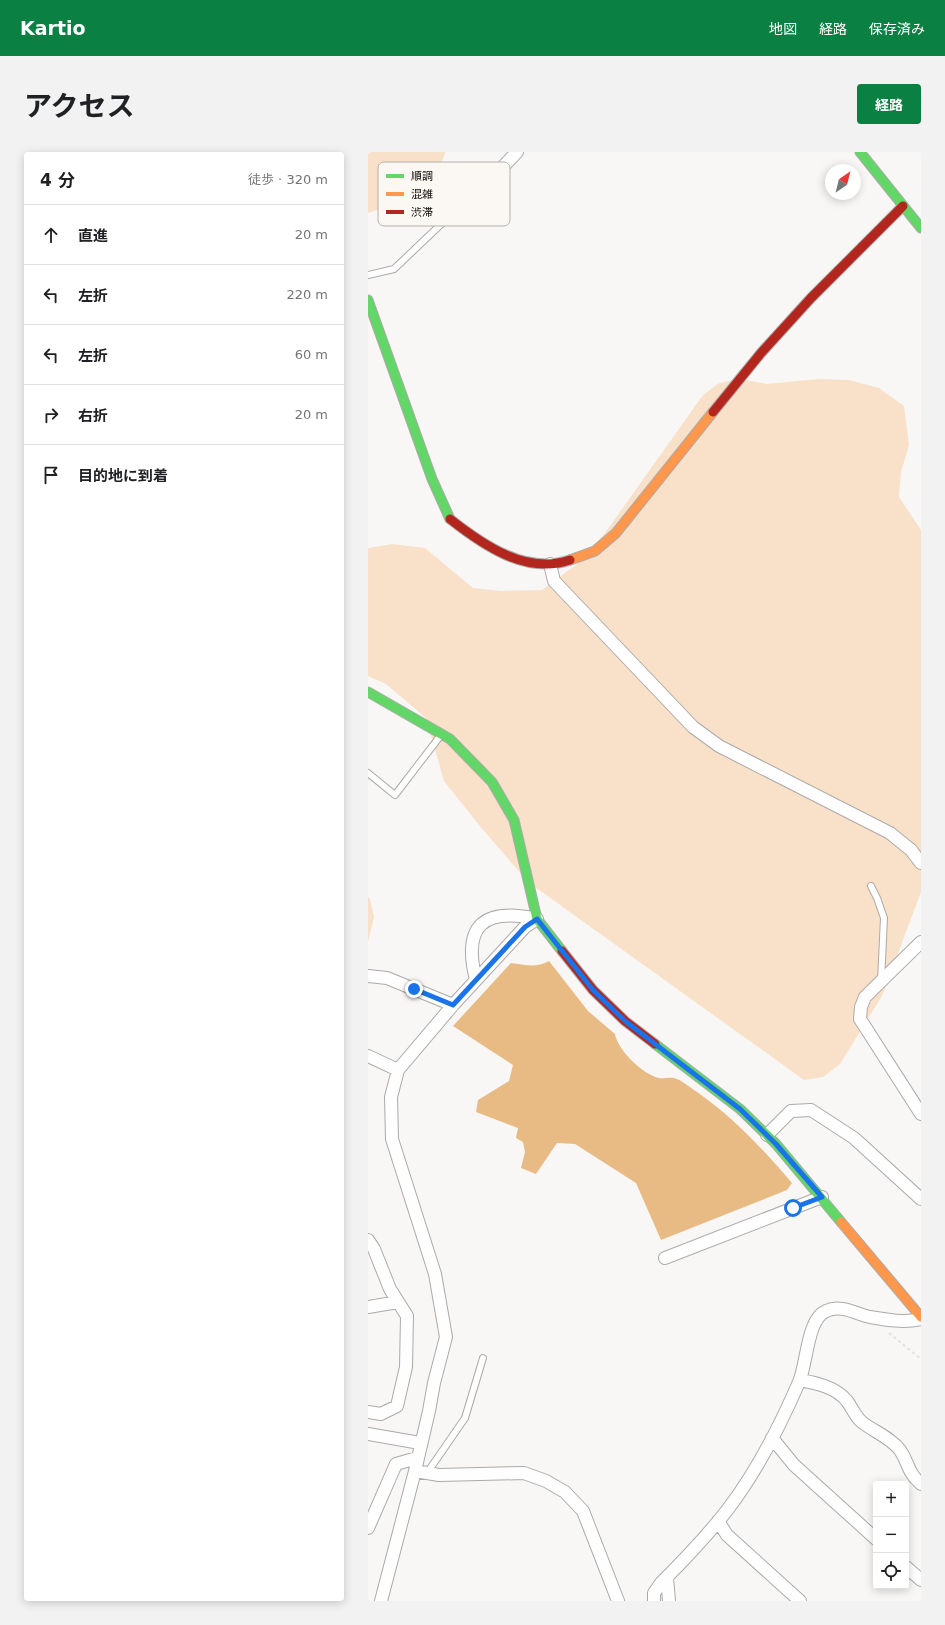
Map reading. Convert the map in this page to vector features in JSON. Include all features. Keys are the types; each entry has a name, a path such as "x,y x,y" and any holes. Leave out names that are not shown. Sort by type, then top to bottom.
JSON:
{"street":[{"path":"508,162 517,152"},
{"path":"860,152 921,228"},
{"path":"368,300 432,479 448,518 467,534 499,553 530,563 558,564 595,551 616,533 761,353 811,298 903,206"},
{"path":"550,564 554,581 694,727 719,746 890,834 911,850 921,863"},
{"path":"368,692 450,739 492,782 514,820 537,919 593,990 625,1021 740,1109 767,1135 822,1197 921,1318 908,1322 869,1317 840,1308 826,1311 815,1321 800,1380 772,1438 755,1468 728,1509 654,1593 654,1601"},
{"path":"476,980 473,966 472,940 476,930 485,920 497,915 520,915 537,919"},
{"path":"381,1601 421,1472 417,1458 446,1338 435,1274 392,1139 391,1098 398,1070 476,980 525,927 537,919"},
{"path":"921,942 865,996 861,1006 860,1019 921,1114"},
{"path":"368,976 387,978 453,1005"},
{"path":"368,1056 398,1070"},
{"path":"767,1135 791,1111 811,1110 865,1146 921,1199"},
{"path":"665,1258 822,1197"},
{"path":"368,1240 374,1249 390,1289 407,1316 406,1367 398,1406 381,1414 368,1412"},
{"path":"368,1307 398,1302"},
{"path":"800,1380 817,1384 837,1392 847,1401 854,1415 891,1441 900,1450 912,1476 921,1484"},
{"path":"368,1434 420,1443"},
{"path":"772,1438 794,1465 873,1536"},
{"path":"368,1528 396,1464 417,1458"},
{"path":"421,1472 440,1475 524,1473 546,1481 565,1492 583,1511 618,1601"},
{"path":"718,1521 727,1535 800,1601"},
{"path":"909,1570 921,1580"},
{"path":"667,1578 669,1601"}],"lane":[{"path":"368,275 394,269 439,226"},
{"path":"368,773 395,795 442,734"},
{"path":"871,886 878,898 884,918 881,981"},
{"path":"421,1472 465,1418 483,1358"}],"path":[{"path":"884,1330 909,1347 921,1359"}],"shaded area":[{"path":"368,152 445,152 441,162 378,162 378,210 368,213"},
{"path":"740,379 766,384 819,379 849,380 879,388 904,406 909,445 901,472 899,497 921,530 921,892 882,996 840,1064 823,1077 804,1080 528,882 479,825 444,781 426,718 386,684 368,676 368,548 392,544 425,548 473,588 501,591 542,590 577,564 605,533 703,395 719,383"},
{"path":"368,897 370,899 374,917 368,942"},
{"path":"549,961 588,1011 615,1034 620,1047 639,1067 659,1078 675,1078 711,1102 736,1123 759,1146 792,1183 787,1190 661,1240 636,1183 575,1144 557,1143 536,1174 521,1168 525,1152 523,1142 516,1138 518,1128 476,1112 478,1100 509,1081 513,1065 453,1026 511,963 540,965"}],"traffic: fast":[{"path":"860,152 921,228"},
{"path":"368,300 432,479 450,519"},
{"path":"368,692 450,739 492,782 514,820 537,919 562,951"},
{"path":"655,1044 740,1109 776,1144 841,1222"}],"traffic: slow":[{"path":"570,560 595,551 616,533 713,412"},
{"path":"841,1222 921,1317"}],"traffic: jam":[{"path":"713,412 761,353 811,298 903,206"},
{"path":"450,519 476,538 506,555 537,564 554,564 570,560"},
{"path":"562,951 593,990 625,1021 655,1044"}],"route":[{"path":"414,989 453,1005 525,927 537,919 593,990 625,1021 711,1085 740,1109 776,1144 822,1197 793,1208"}]}
